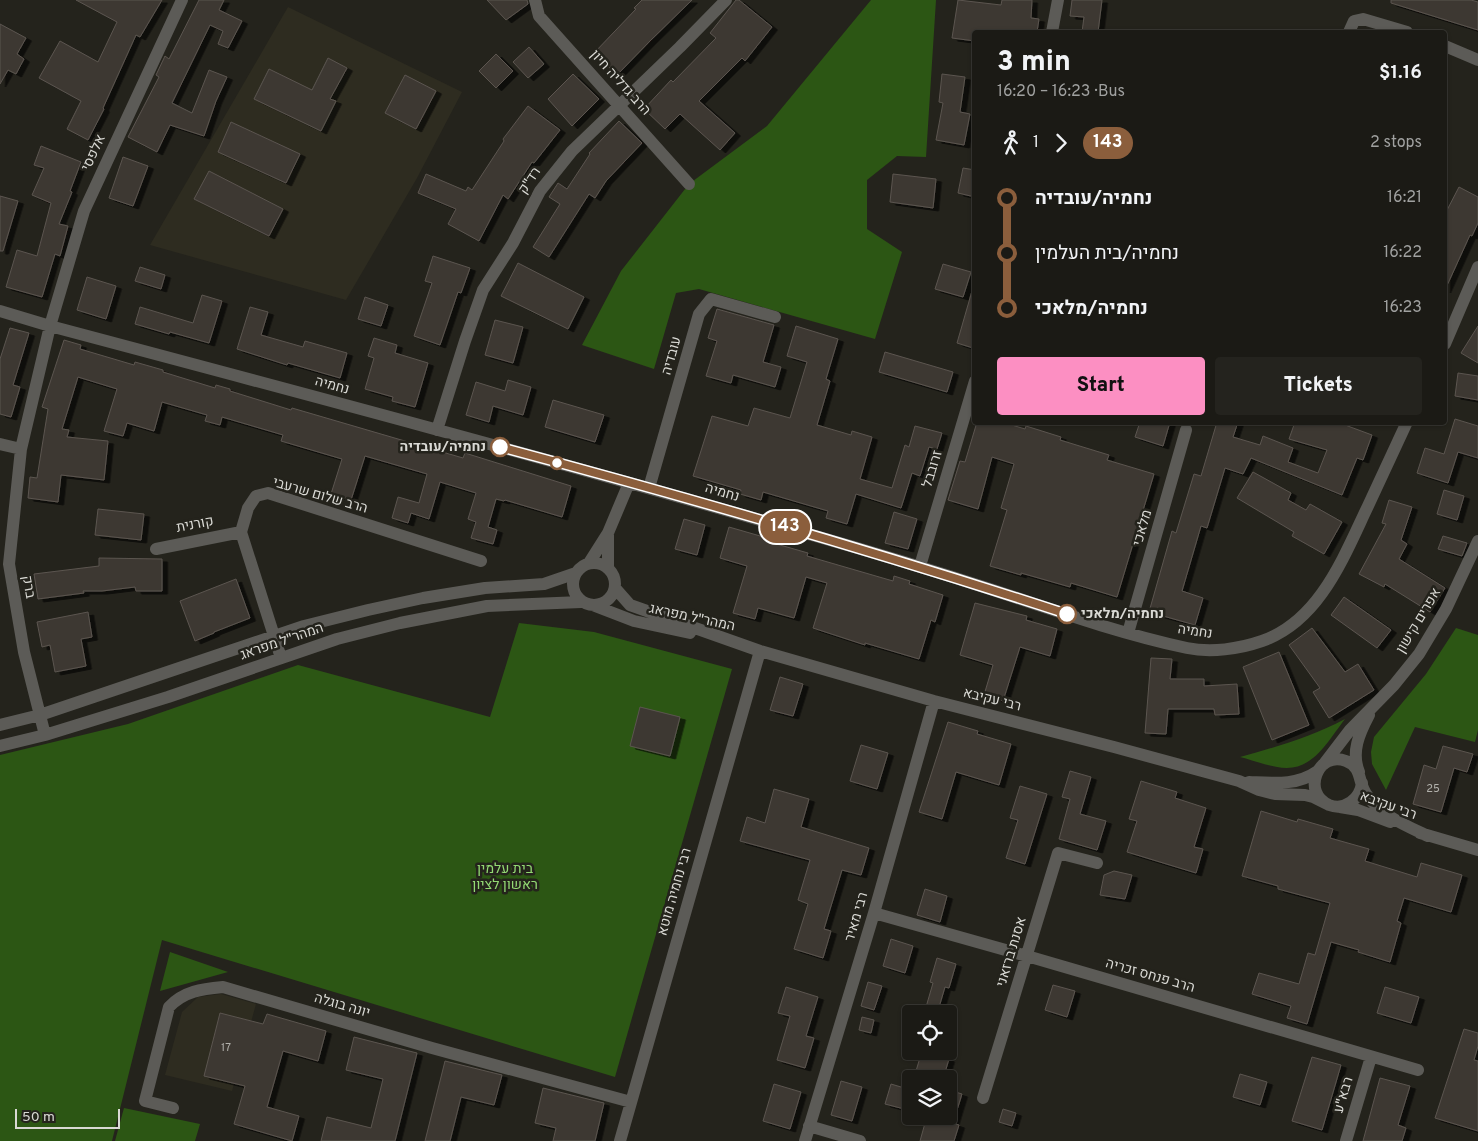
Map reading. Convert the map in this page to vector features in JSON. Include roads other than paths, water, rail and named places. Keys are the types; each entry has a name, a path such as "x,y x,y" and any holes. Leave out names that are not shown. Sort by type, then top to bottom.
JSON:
{"street":[{"name":"אלפסי","path":"50,326 84,211 182,0"},
{"name":"הרב גדליה חיון","path":"535,0 539,16 690,184"},
{"name":"רד\"ק","path":"437,430 465,341 484,290 513,243 540,191 572,151 726,0"},
{"path":"1052,30 1058,0"},
{"path":"1350,30 1354,21 1363,19 1400,30"},
{"path":"1447,47 1478,60"},
{"path":"1447,339 1478,267"},
{"name":"עובדיה","path":"649,488 699,314 711,299 775,317"},
{"name":"נחמיה","path":"0,310 50,326 628,482 920,566 1128,633 1191,649 1215,650 1264,640 1284,630 1298,620 1315,603 1331,581 1351,542 1406,425"},
{"name":"ברק","path":"45,735 4,565 21,450 50,326"},
{"name":"זרובבל","path":"920,566 972,391"},
{"name":"מלאכי","path":"1128,633 1186,430"},
{"path":"0,444 21,450"},
{"path":"589,563 608,533 628,482"},
{"name":"הרב שלום שרעבי","path":"241,532 248,508 256,496 268,494 482,561"},
{"path":"241,532 281,658"},
{"name":"קורנית","path":"156,549 241,532"},
{"path":"608,533 608,568 615,580 616,588 608,600 595,606 581,602 573,590 572,583 576,573 582,566 589,563 598,563 608,568"},
{"name":"אפרים קישון","path":"1321,768 1350,730 1373,708 1407,670 1424,646 1452,598 1478,541"},
{"name":"המהר\"ל מפראג","path":"0,725 40,715 304,626 368,610 485,588 544,584 576,573"},
{"name":"המהר\"ל מפראג","path":"616,588 630,605 738,643"},
{"name":"המהר\"ל מפראג","path":"0,746 45,735 168,697 337,639 400,623 510,604 581,602"},
{"name":"המהר\"ל מפראג","path":"595,606 634,621 738,643"},
{"name":"רבי עקיבא","path":"738,643 934,701 1239,781 1258,790 1275,794 1305,795 1333,805 1366,812 1428,836 1478,850"},
{"name":"רבי נחמיה מוטא","path":"620,1141 760,651"},
{"name":"רבי מאיר","path":"805,1141 874,913 934,701"},
{"name":"אפרים קישון","path":"1360,778 1355,759 1356,746 1363,726 1373,708"},
{"path":"1334,760 1342,760 1352,764 1360,778 1360,790 1355,800 1349,804 1333,805 1321,800 1314,783 1321,768 1334,760"},
{"name":"רבי עקיבא","path":"1239,781 1288,783 1303,780 1321,768"},
{"name":"רבי עקיבא","path":"1360,778 1365,792 1382,810 1428,836"},
{"name":"אסנת ברזאני","path":"983,1098 1058,853 1097,863"},
{"name":"הרב פנחס זכריה","path":"874,913 1418,1070"},
{"name":"יונה בוגלה","path":"173,1108 145,1101 169,1007 181,996 192,991 223,988 432,1048 631,1102"},
{"name":"רבא\"ע","path":"1346,1141 1372,1057"},
{"path":"809,1126 860,1141"}],"place":[{"name":"נחמיה/עובדיה","path":"500,447"},
{"name":"נחמיה/מלאכי","path":"1067,614"}],"park label":[{"name":"בית עלמין ראשון לציון","path":"505,878"}]}
